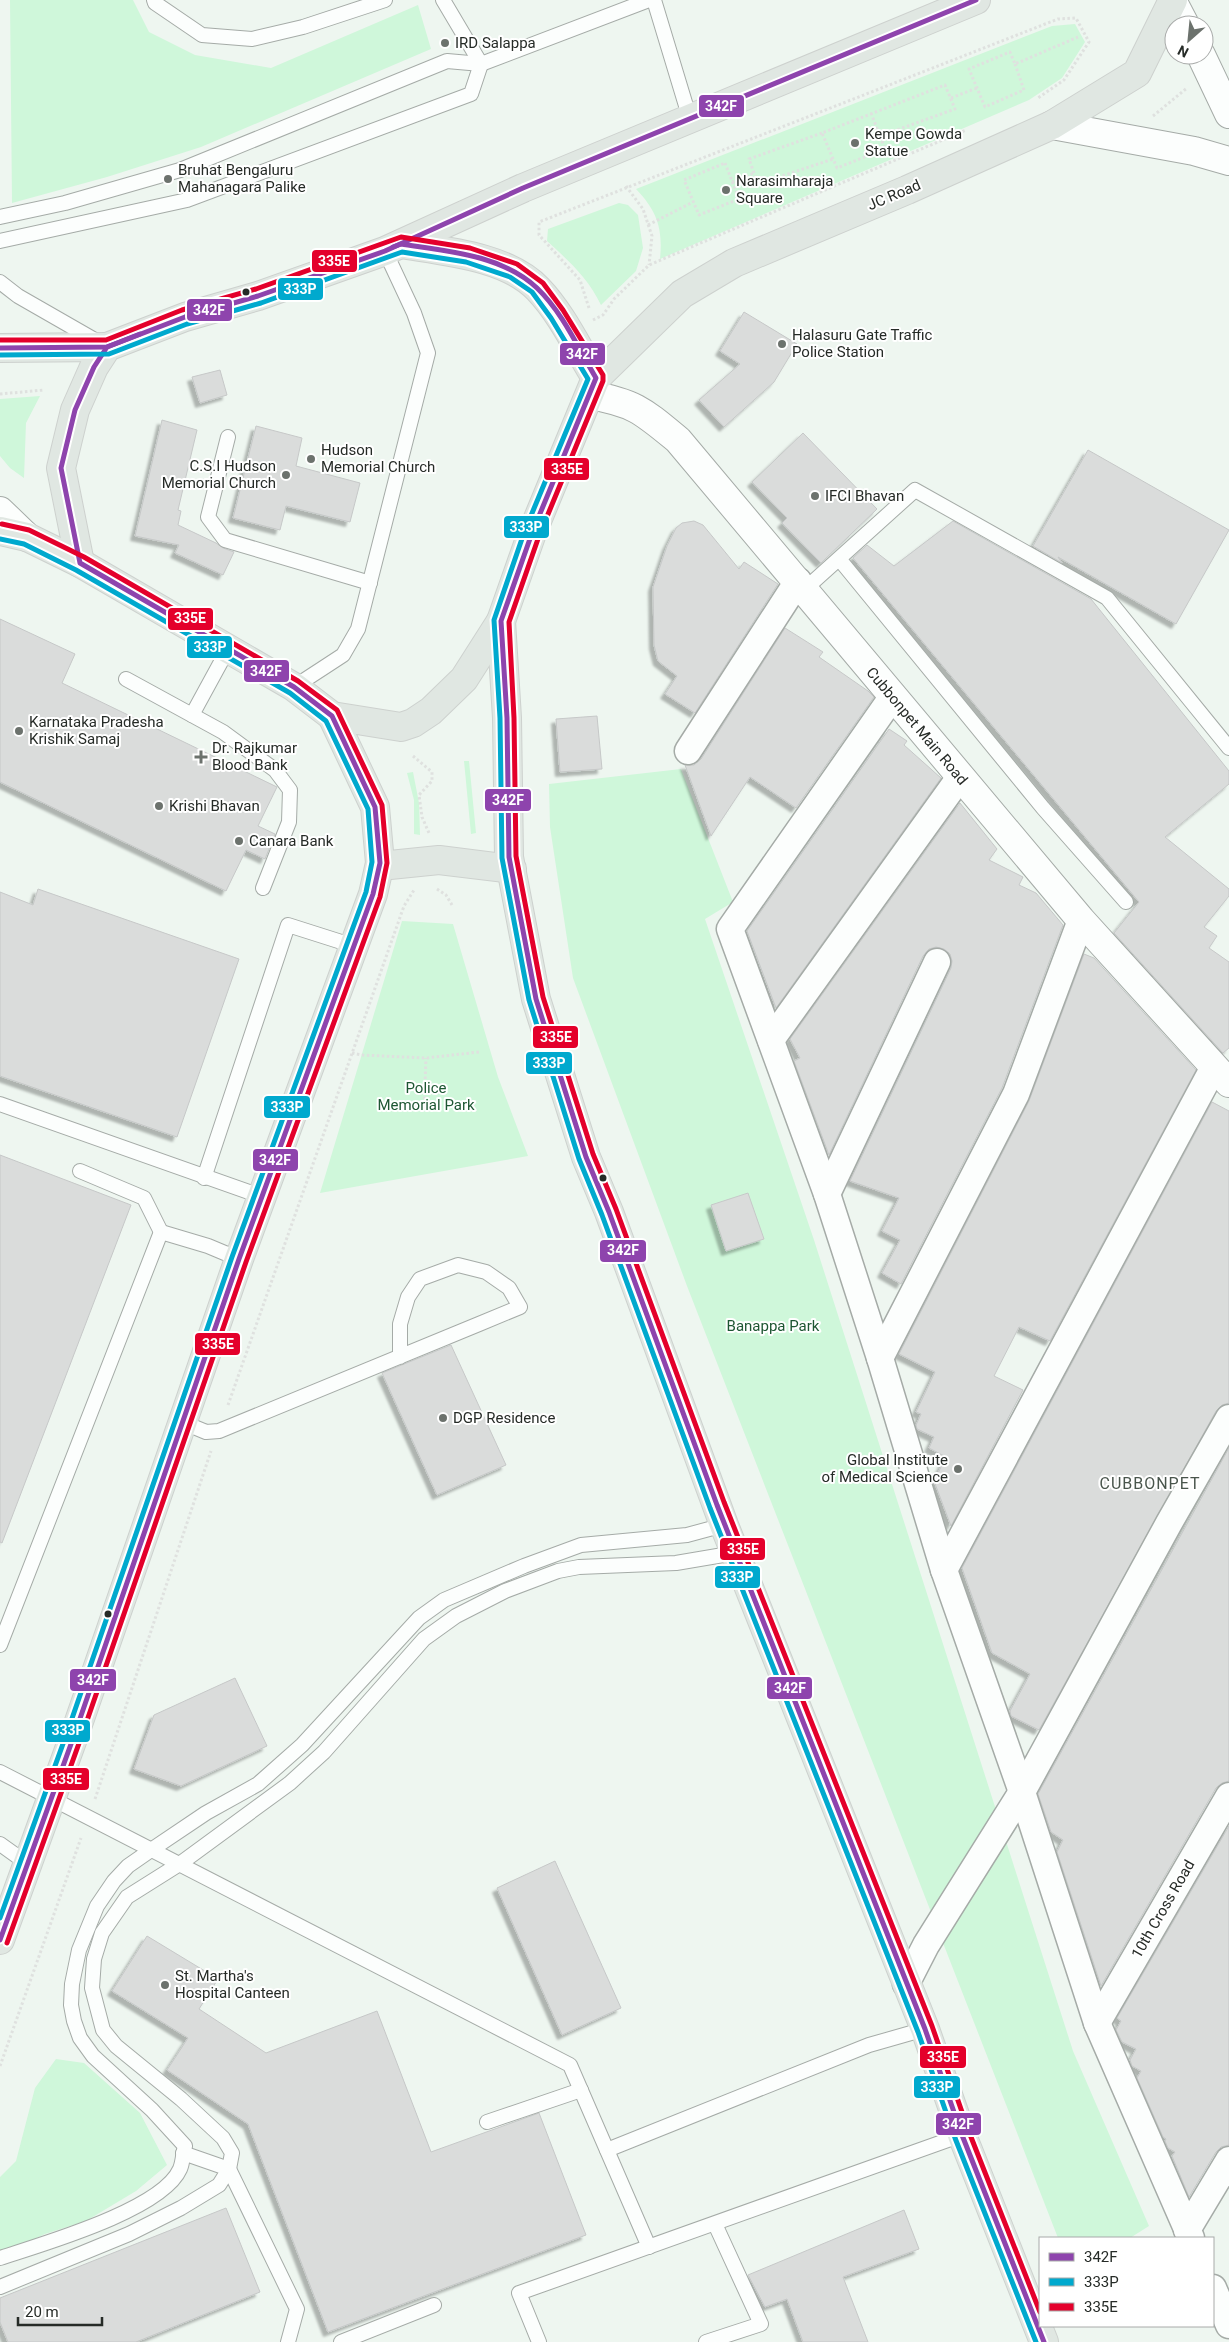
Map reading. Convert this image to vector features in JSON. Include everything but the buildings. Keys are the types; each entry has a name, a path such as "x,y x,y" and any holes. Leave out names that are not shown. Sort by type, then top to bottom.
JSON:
{"main road":[{"path":"0,348 107,348 185,317 258,296 393,247 523,188 976,0"},
{"name":"JC Road","path":"593,386 682,294 734,263 907,190 1052,125 1137,73 1172,0"},
{"path":"332,716 401,727 414,723 431,711 464,679 502,622 532,533 593,386 557,314 537,288 513,270 468,254 393,247"},
{"path":"80,563 61,468 75,410 94,367 107,348"},
{"path":"0,531 27,537 80,563 294,687 332,716 375,807 380,866 373,894 239,1259 52,1798 0,1940"},
{"path":"502,622 507,718 510,857 536,1000 583,1148 609,1212 724,1525 925,2029 962,2135 1044,2342"},
{"path":"380,866 439,860 512,869"}],"street":[{"path":"1172,0 1180,15"},
{"path":"1206,65 1229,114"},
{"path":"1052,125 1194,151 1229,161"},
{"name":"Cubbonpet Main Road","path":"593,386 619,400 636,406 678,440 1080,920 1221,1075"},
{"path":"0,511 27,537"},
{"path":"688,751 801,585"},
{"path":"893,696 730,929 827,1194 880,1358 944,1570 1022,1792 1097,2023 1189,2234"},
{"path":"771,1040 960,777"},
{"path":"880,1358 1016,1094 1080,920"},
{"path":"827,1194 938,962"},
{"path":"944,1570 1221,1075"},
{"path":"906,1984 926,1945 1022,1792 1168,1523 1229,1418"},
{"name":"10th Cross Road","path":"1097,2023 1229,1796"},
{"path":"1189,2234 1229,2160"},
{"path":"1214,2290 1229,2325"}],"lane":[{"path":"154,0 155,3 202,35 252,39 303,27 385,0"},
{"path":"443,0 481,64"},
{"path":"0,217 65,203 180,170 447,61 481,64 649,0"},
{"path":"654,0 690,119"},
{"path":"0,241 186,200 470,94 481,64"},
{"path":"294,687 343,655 358,629 428,353 393,247"},
{"path":"0,282 18,296 107,348"},
{"path":"228,437 208,517 226,540 370,583"},
{"path":"801,585 840,560 915,490 1107,598 1229,748"},
{"path":"840,560 1043,808 1126,902"},
{"path":"192,715 228,649"},
{"path":"126,678 223,732 276,770 290,790 289,822 263,888"},
{"path":"204,1178 288,925 354,946"},
{"path":"0,1104 204,1178 263,1197"},
{"path":"0,1645 160,1232 144,1198 80,1171"},
{"path":"160,1232 208,1246 239,1259"},
{"path":"182,1422 206,1432 219,1431 400,1357 520,1307 509,1288 486,1272 458,1265 420,1279 408,1297 400,1324 400,1357"},
{"path":"0,2258 66,2235 131,2209 171,2182 180,2169 185,2146 152,2110 93,2056 80,2038 71,2005 77,1957 85,1930 97,1906 128,1866 206,1813 258,1784 302,1745 420,1618 444,1600 493,1578 581,1545 687,1535 724,1525"},
{"path":"0,2287 129,2234 181,2208 219,2185 229,2169 232,2153 223,2138 182,2099 116,2046 103,2030 92,1988 94,1959 102,1933 127,1897 181,1863 283,1788 324,1752 424,1639 456,1616 499,1594 558,1571 579,1567 676,1563 735,1553"},
{"path":"493,1578 499,1594"},
{"path":"0,1772 151,1850 181,1863 570,2065 649,2247"},
{"path":"0,1844 28,1864"},
{"path":"607,2150 869,2045 925,2029"},
{"path":"487,2122 582,2090"},
{"path":"539,2342 519,2293 962,2135"},
{"path":"184,2153 229,2169 297,2309 288,2342"},
{"path":"706,2342 761,2324 715,2224"},
{"path":"66,2235 74,2256"},
{"path":"341,2342 434,2305"}],"path":[{"path":"968,130 649,265 614,299 603,315 594,320 580,280 539,235 539,222 626,186 1058,19 1076,18 1089,42 1064,80 1031,102"},
{"path":"1015,64 1078,37"},
{"path":"1010,52 1024,90 985,107 977,88 969,69 1010,52"},
{"path":"1151,118 1192,84"},
{"path":"833,159 758,184 749,159 945,86 955,109 880,136"},
{"path":"951,98 977,88"},
{"path":"822,133 836,168 886,149 871,114"},
{"path":"725,163 732,182 739,198 699,215 684,180 725,163"},
{"path":"732,182 754,173"},
{"path":"626,186 643,209 652,236 649,265"},
{"path":"648,225 693,202"},
{"path":"0,394 44,390"},
{"path":"413,756 432,772 432,781 419,795 422,817 434,839"},
{"path":"0,2066 88,1818 219,1431 404,906 414,889 422,889"},
{"path":"430,889 438,889 446,895 452,905"},
{"path":"352,1053 361,1056 426,1058 479,1052"},
{"path":"424,1109 426,1058"}],"green space":[{"path":"10,0 133,0 149,32 195,55 271,68 418,5 431,49 201,147 107,177 12,203"},
{"path":"1075,24 1085,42 1062,78 1029,100 660,259 661,248 657,221 649,205 636,189 1052,26"},
{"path":"619,203 628,205 638,215 643,248 636,271 601,305 584,278 547,241 548,229"},
{"path":"40,396 26,423 24,478 10,468 0,456 0,399"},
{"path":"464,761 469,761 476,833 471,834"},
{"name":"Banappa Park","path":"681,769 733,902 705,919 814,1240 1073,2051 1149,2226 1132,2237 1058,2237 687,1286 573,978 550,827 549,784"},
{"path":"413,772 419,803 420,835 414,834 414,800 407,773"},
{"name":"Police Memorial Park","path":"402,921 453,924 498,1077 528,1156 320,1193"},
{"path":"56,2059 84,2063 140,2113 167,2165 136,2191 86,2221 45,2234 0,2255 0,2177 16,2161 35,2088"}],"transit line":[{"name":"342F","path":"0,1940 75,1733 239,1259 373,894 380,863 375,807 332,716 294,687 80,563 61,468 75,410 94,367 107,347 185,317 258,296 385,251 523,188 976,0"},
{"name":"335E","path":"0,340 106,340 182,310 256,289 401,237 470,248 517,264 543,283 563,310 603,375 603,381 539,536 509,622 514,718 516,856 543,997 593,1154 616,1209 724,1502 932,2026 969,2132 1039,2309"},
{"name":"342F","path":"393,247 401,244 473,256 491,261 523,277 537,288 555,308 596,378 532,533 501,621 507,718 509,857 536,999 586,1157 609,1212 717,1505 925,2029 962,2135 1044,2342"},
{"name":"333P","path":"0,355 109,354 187,324 261,303 402,252 466,262 510,277 532,292 551,318 588,379 525,530 494,620 500,718 502,858 529,1000 579,1159 602,1215 710,1508 918,2032 955,2138 1036,2342"},
{"name":"342F","path":"0,348 107,347 140,334"},
{"name":"335E","path":"2,524 29,530 84,557 298,681 337,710 382,805 387,863 380,897 246,1262 82,1735 7,1943"},
{"name":"333P","path":"0,539 24,544 76,570 290,693 326,721 368,809 372,862 366,892 232,1257 68,1730 0,1918"}],"place":[{"name":"IRD Salappa","path":"445,43"},
{"name":"Kempe Gowda Statue","path":"855,143"},
{"name":"Bruhat Bengaluru Mahanagara Palike","path":"168,179"},
{"name":"Narasimharaja Square","path":"726,190"},
{"name":"Halasuru Gate Traffic Police Station","path":"782,344"},
{"name":"Hudson Memorial Church","path":"311,459"},
{"name":"C.S.I Hudson Memorial Church","path":"286,475"},
{"name":"IFCI Bhavan","path":"815,496"},
{"name":"Karnataka Pradesha Krishik Samaj","path":"19,731"},
{"name":"Dr. Rajkumar Blood Bank","path":"201,757"},
{"name":"Krishi Bhavan","path":"159,806"},
{"name":"Canara Bank","path":"239,841"},
{"name":"DGP Residence","path":"443,1418"},
{"name":"Global Institute of Medical Science","path":"958,1469"},
{"name":"St. Martha's Hospital Canteen","path":"165,1985"}],"district":[{"name":"CUBBONPET","path":"1150,1483"}]}
